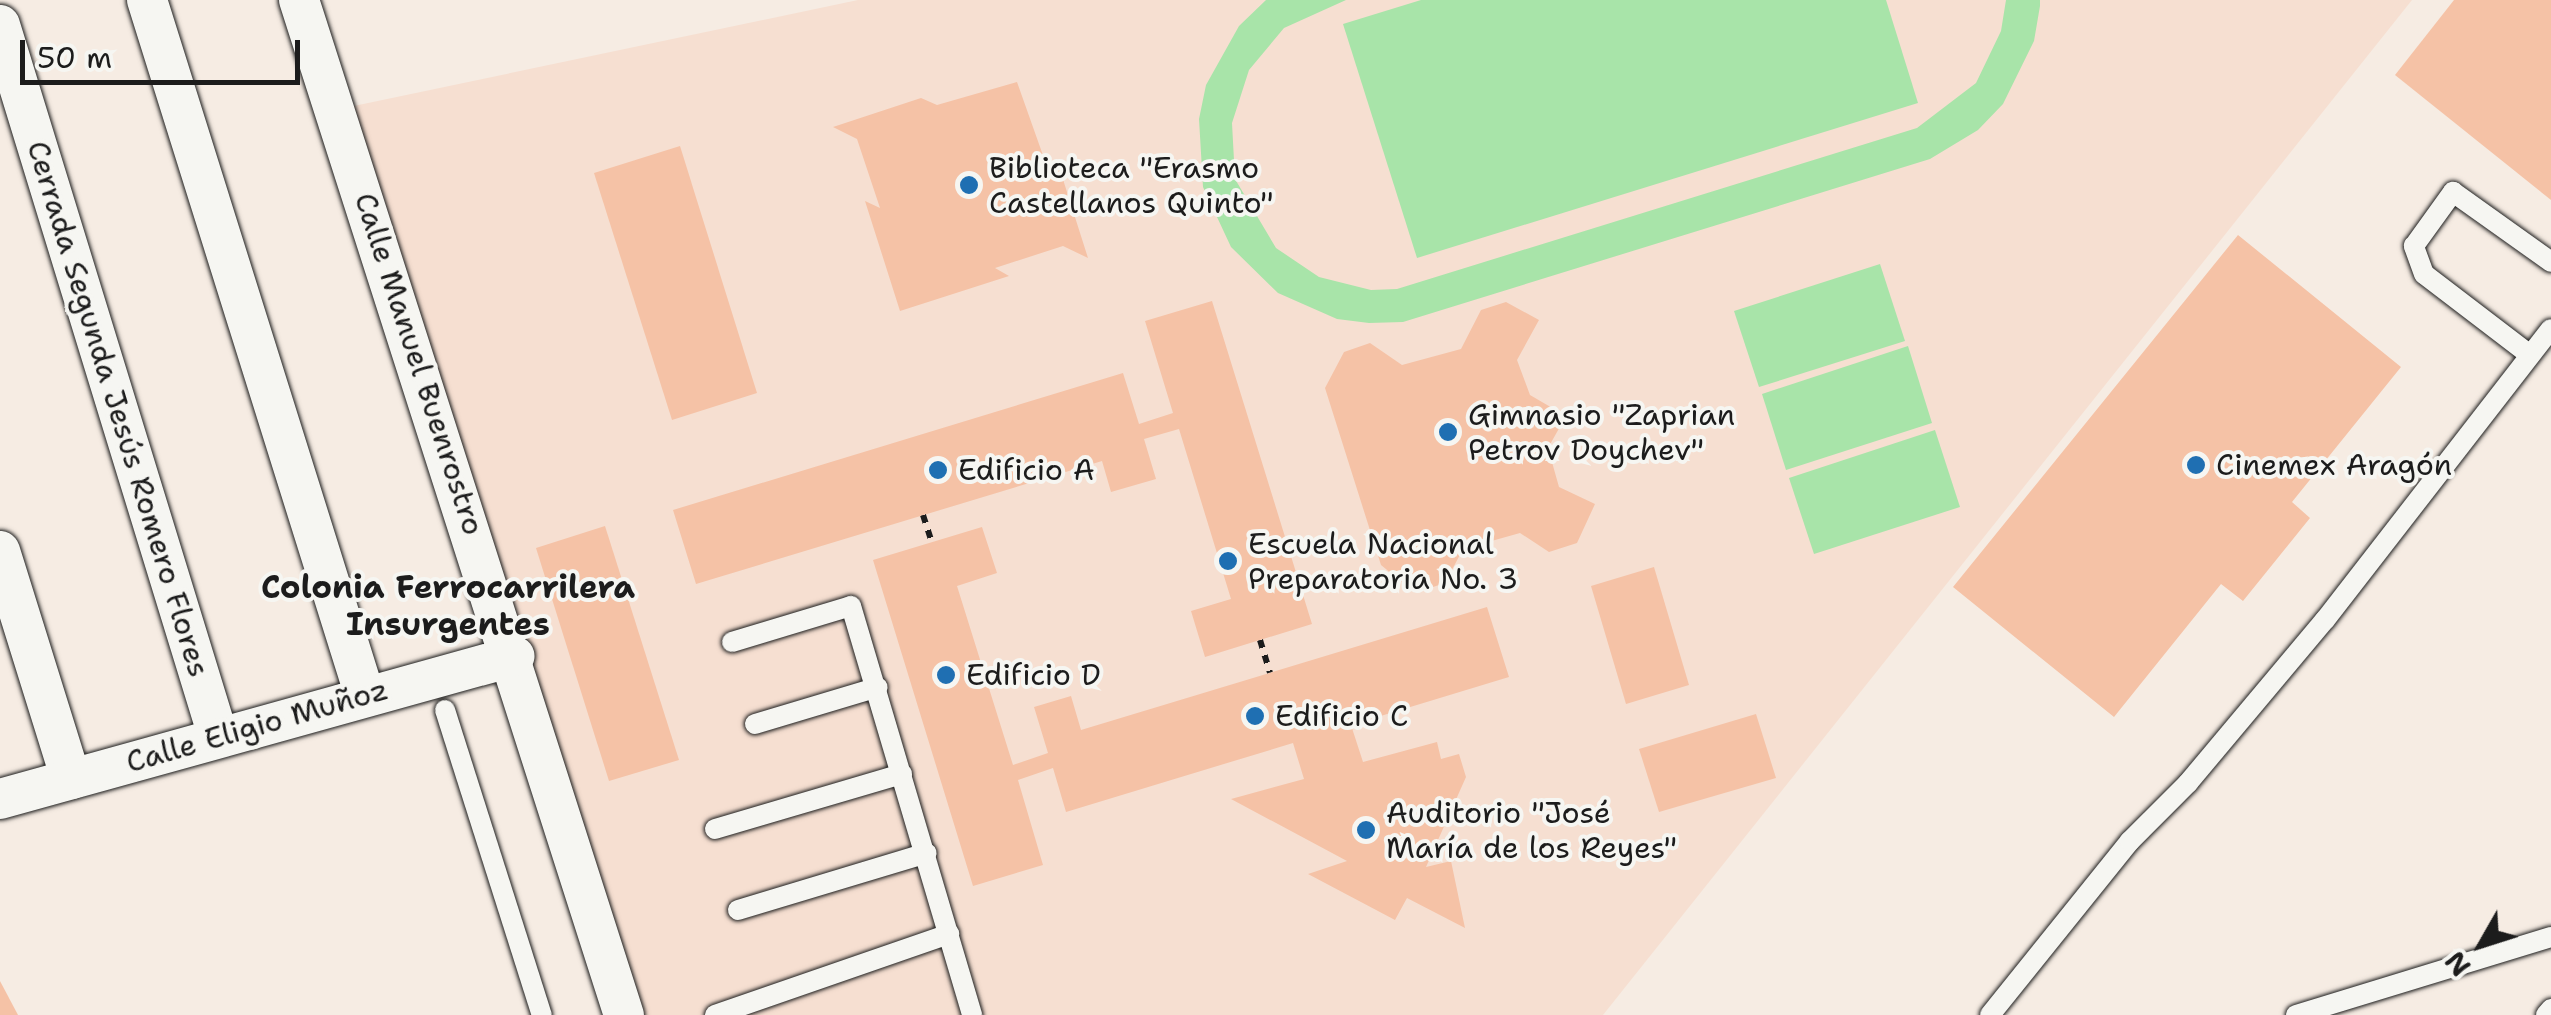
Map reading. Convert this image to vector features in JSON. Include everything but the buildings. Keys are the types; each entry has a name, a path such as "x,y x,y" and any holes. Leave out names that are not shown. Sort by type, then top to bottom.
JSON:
{"street":[{"path":"147,0 365,696"},
{"name":"Calle Manuel Buenrostro","path":"299,0 514,656 624,1015"},
{"path":"326,79 332,0"},
{"name":"Cerrada Segunda Jesús Romero Flores","path":"0,25 218,736"},
{"path":"0,551 71,779"},
{"name":"Calle Eligio Muñoz","path":"0,799 514,656"}],"lane":[{"path":"2530,354 2424,274 2414,246 2453,192 2551,262"},
{"path":"1999,1012 2130,841 2188,783 2325,620 2551,329"},
{"path":"732,642 848,604 878,687 972,1015"},
{"path":"755,724 878,687"},
{"path":"445,710 542,1015"},
{"path":"715,829 902,774"},
{"path":"738,910 927,853"},
{"path":"715,1015 949,934"},
{"path":"2296,1015 2551,937"}],"path":[{"path":"923,516 932,542"},
{"path":"1260,640 1270,673"}],"shaded area":[{"name":"Escuela Nacional Preparatoria No. 3","path":"858,0 2412,0 1603,1015 632,1015 349,107"}],"green space":[{"path":"1266,0 1346,0 1284,28 1249,70 1232,123 1235,179 1276,248 1319,277 1371,290 1397,289 1917,128 1976,83 2001,31 2006,0 2040,0 2040,6 2034,41 2003,104 1978,130 1930,159 1403,322 1369,323 1337,319 1278,293 1231,247 1203,187 1199,119 1206,85 1239,26"},
{"path":"1421,0 1886,0 1918,103 1417,258 1343,24"},
{"path":"1880,264 1905,341 1759,387 1734,311"},
{"path":"1908,346 1932,423 1786,470 1762,394"},
{"path":"1935,430 1960,507 1814,554 1789,478"}],"place":[{"name":"Biblioteca \"Erasmo Castellanos Quinto\"","path":"969,185"},
{"name":"Gimnasio \"Zaprian Petrov Doychev\"","path":"1448,432"},
{"name":"Cinemex Aragón","path":"2196,465"},
{"name":"Edificio A","path":"938,470"},
{"name":"Escuela Nacional Preparatoria No. 3","path":"1228,561"},
{"name":"Edificio D","path":"946,675"},
{"name":"Edificio C","path":"1255,716"},
{"name":"Auditorio \"José María de los Reyes\"","path":"1366,830"}],"district":[{"name":"Colonia Ferrocarrilera Insurgentes","path":"448,606"}]}
